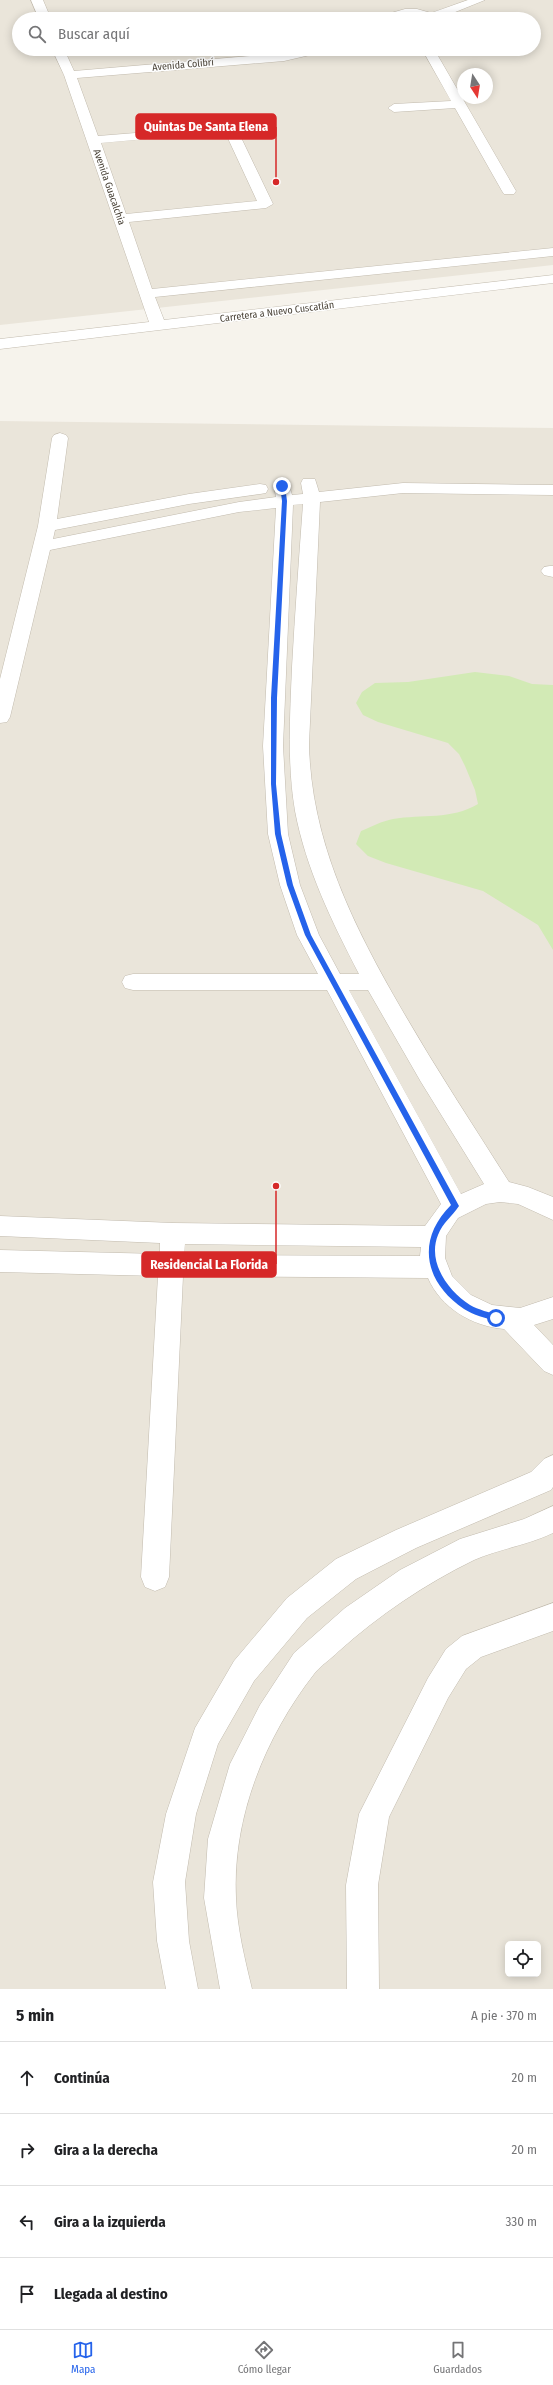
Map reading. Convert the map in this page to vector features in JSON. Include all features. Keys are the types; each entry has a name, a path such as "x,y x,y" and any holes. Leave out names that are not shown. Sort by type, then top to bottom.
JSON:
{"street":[{"path":"37,0 42,12"},
{"path":"447,12 479,0"},
{"name":"Avenida Guacalchia","path":"61,56 70,75 158,326"},
{"name":"Avenida Colibrí","path":"70,75 288,56"},
{"path":"432,56 457,99"},
{"path":"394,108 460,104 509,191"},
{"path":"92,140 230,128 266,204 120,219"},
{"path":"146,294 553,252"},
{"name":"Carretera a Nuevo Cuscatlán","path":"0,344 553,279"},
{"path":"0,717 47,526 60,438"},
{"path":"47,526 189,499 284,494 402,476 511,474 553,476"},
{"path":"311,491 403,488 553,490"},
{"path":"311,491 304,614 299,746 301,783 310,829 324,879 355,948 412,1049 502,1192"},
{"path":"42,546 178,519 284,494"},
{"path":"284,494 273,746 278,834 290,885 308,935 335,982 455,1206"},
{"path":"133,982 375,982"},
{"path":"553,1210 537,1200 520,1194 502,1192 484,1194 469,1198 455,1206 441,1220 433,1237 432,1247 434,1267 446,1290 462,1304 482,1314 511,1319 525,1318 553,1308"},
{"path":"0,1226 173,1233 433,1237"},
{"path":"155,1577 173,1233"},
{"path":"0,1261 171,1265 434,1267"},
{"path":"511,1319 553,1363"},
{"path":"182,1989 173,1941 169,1882 181,1814 205,1738 244,1671 297,1608 346,1569 406,1539 541,1482 553,1468"},
{"path":"236,1989 229,1957 220,1898 223,1839 241,1775 270,1715 304,1663 355,1618 410,1580 470,1548 528,1531 553,1519"},
{"path":"363,1989 362,1885 374,1814 381,1800 456,1659 472,1646 553,1617"}],"shaded area":[{"path":"0,0 553,0 553,265 0,325"},
{"path":"0,421 553,428 553,1989 0,1989"}],"green space":[{"path":"475,672 509,676 532,684 553,685 553,950 538,925 483,891 386,863 368,856 356,844 361,831 385,821 447,814 468,809 478,804 475,790 465,766 459,754 448,743 378,722 363,715 356,703 362,692 375,683 408,682"}],"place":[{"name":"Quintas De Santa Elena","path":"276,182"},
{"name":"Residencial La Florida","path":"276,1186"}],"route":[{"path":"282,486 285,501 278,615 273,746 278,834 290,885 308,935 335,982 455,1206 441,1220 433,1237 432,1257 439,1279 446,1290 456,1300 468,1308 496,1318"}]}
